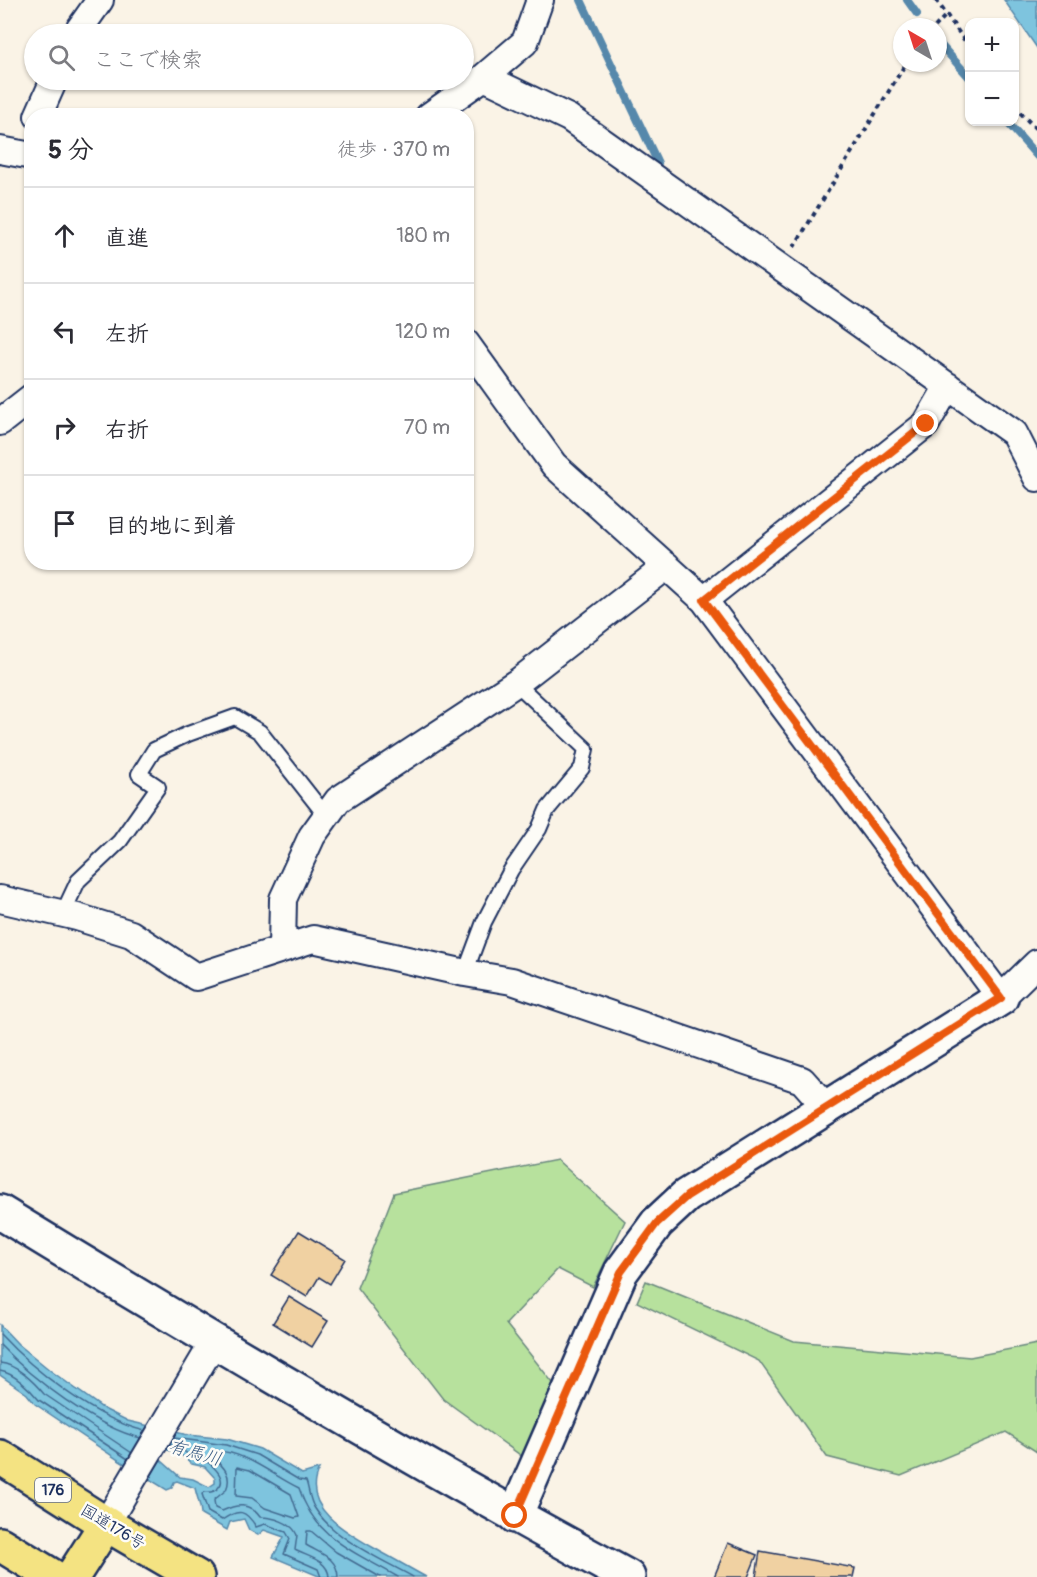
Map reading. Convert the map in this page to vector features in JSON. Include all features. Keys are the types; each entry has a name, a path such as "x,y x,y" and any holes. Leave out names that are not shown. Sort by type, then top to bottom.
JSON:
{"main road":[{"name":"国道176号","path":"0,1457 106,1524 197,1577"},
{"path":"72,1577 106,1524"},
{"path":"0,1544 54,1577"}],"street":[{"path":"83,24 100,0"},
{"path":"474,84 525,42 540,0"},
{"path":"484,77 569,118 781,268 944,394 1014,433 1037,478"},
{"path":"42,108 50,90"},
{"path":"440,108 466,90"},
{"path":"474,354 554,465 704,600 1001,998"},
{"path":"704,600 926,424 944,394"},
{"path":"0,422 24,403"},
{"path":"282,949 283,899 312,836 338,800 516,683 667,566"},
{"path":"0,898 63,913 131,934 196,977 313,939 465,973 512,981 801,1080 827,1108"},
{"path":"515,1516 621,1272 657,1223 687,1196 1001,998 1037,963"},
{"path":"0,1212 211,1348 628,1577"},
{"path":"106,1524 211,1348"}],"lane":[{"path":"465,973 484,922 511,870 539,829 547,810 582,768 586,749 516,683"},
{"path":"63,913 78,881 120,841 158,787 139,774 154,750 188,734 235,717 260,732 326,816"}],"path":[{"path":"936,0 965,42"},
{"path":"943,18 946,15"},
{"path":"781,268 901,72"},
{"path":"1019,111 1037,130"}],"green space":[{"path":"557,1160 625,1221 593,1287 558,1269 506,1324 553,1383 523,1457 443,1399 357,1288 394,1193"},
{"path":"646,1281 794,1341 970,1357 1037,1344 1037,1452 1006,1432 901,1476 827,1457 759,1361 637,1302"}],"water":[{"path":"1004,0 1037,0 1037,48 1019,22 1019,18 1016,18"},
{"name":"有馬川","path":"0,1325 18,1344 51,1371 104,1409 128,1421 188,1435 227,1439 260,1449 302,1474 319,1469 314,1483 316,1497 322,1509 332,1520 357,1538 426,1577 321,1577 273,1557 284,1537 264,1530 258,1535 249,1530 244,1519 230,1522 227,1530 201,1515 195,1488 177,1481 174,1482 172,1488 167,1490 35,1404 27,1394 0,1375","holes":["156,1448 178,1452 192,1464 205,1467 215,1478 215,1483 209,1487 193,1479 180,1477 153,1453"]}],"building":[{"path":"299,1231 345,1259 330,1284 319,1277 307,1297 271,1275"},
{"path":"289,1297 328,1321 312,1347 273,1323"},
{"path":"728,1543 757,1555 748,1577 714,1577"},
{"path":"760,1551 855,1568 853,1577 756,1577"}],"waterway":[{"path":"581,0 658,163"},
{"path":"907,0 917,14"},
{"path":"947,52 965,72"},
{"path":"1011,126 1037,156"}],"route":[{"path":"515,1516 621,1272 657,1223 687,1196 1001,998 704,600 926,424"}]}
